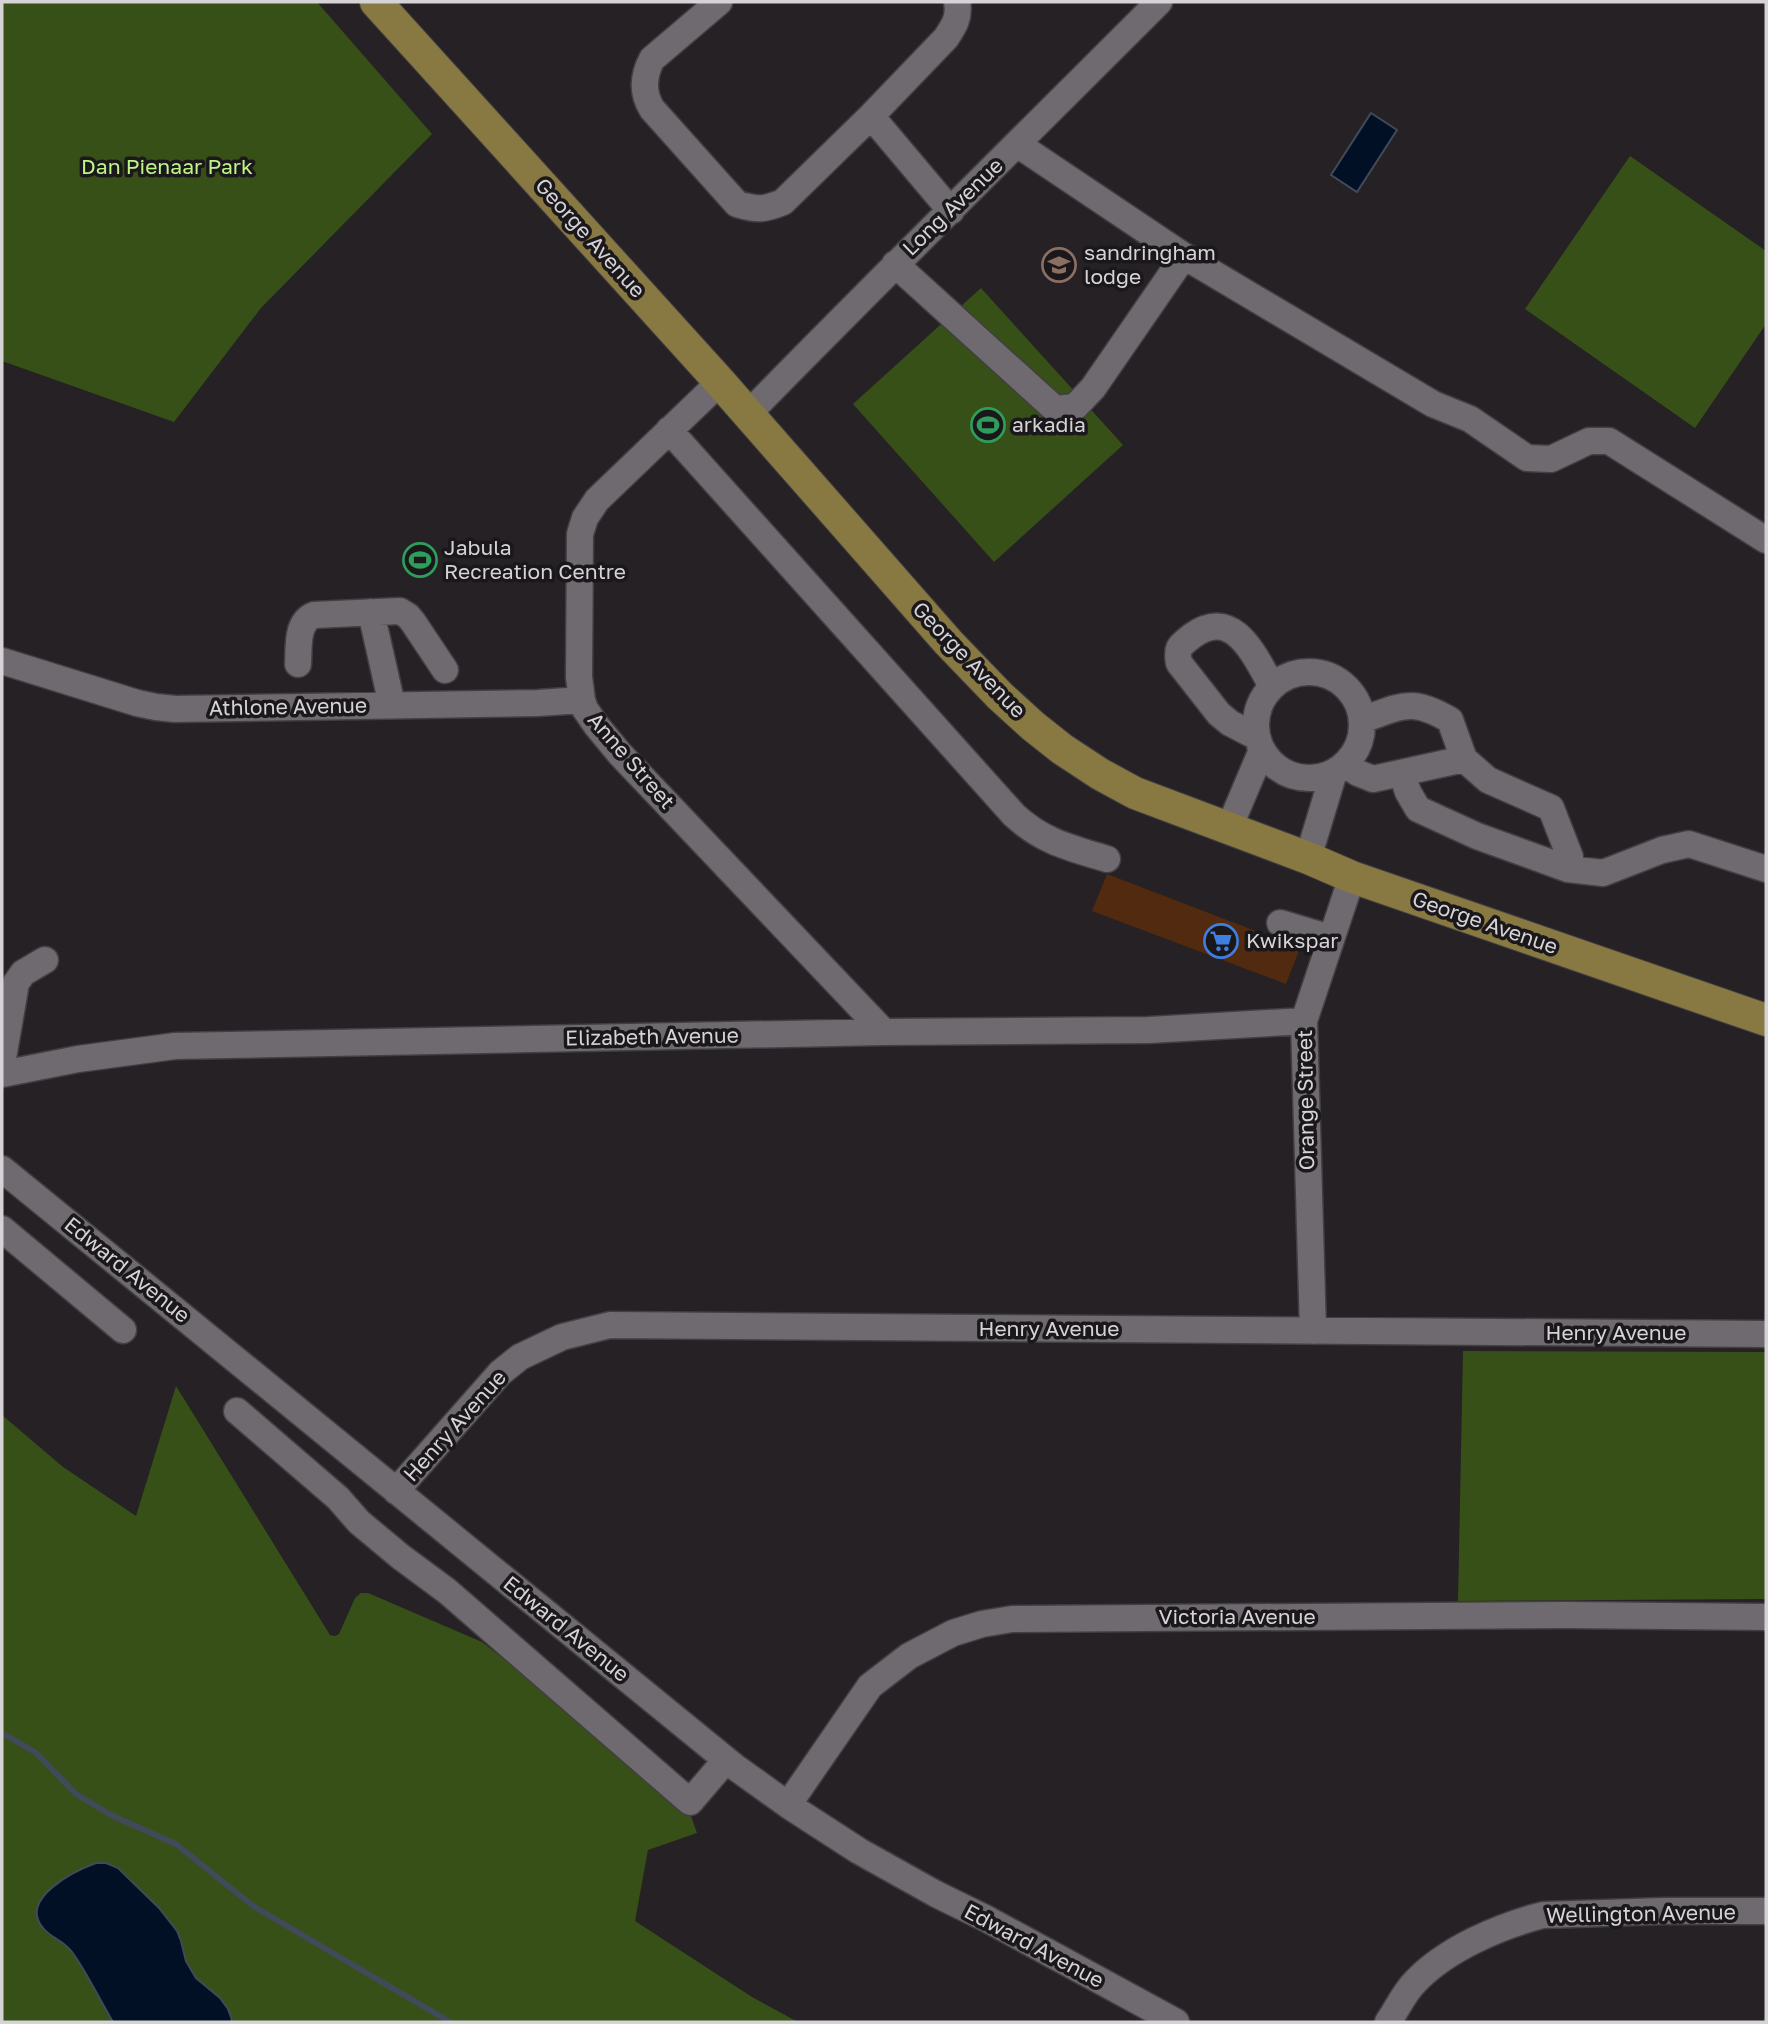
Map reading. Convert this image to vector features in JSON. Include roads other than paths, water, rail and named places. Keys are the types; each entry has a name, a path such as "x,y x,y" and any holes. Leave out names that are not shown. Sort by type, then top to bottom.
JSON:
{"main road":[{"name":"George Avenue","path":"376,2 720,382 948,642 1032,726 1100,774 1136,793 1352,877 1766,1020"}],"street":[{"path":"719,2 652,59 645,82 644,97 737,204 755,209 783,202 871,116 946,38 956,23 959,11 957,2"},
{"name":"Long Avenue","path":"748,414 1159,2"},
{"path":"871,116 951,211"},
{"path":"1017,144 1184,257 1433,404 1470,419 1527,458 1551,459 1589,441 1609,441 1766,540"},
{"path":"895,264 1055,410 1075,407 1093,388 1184,257"},
{"name":"Anne Street","path":"720,382 597,500 582,526 579,545 579,677 582,700 596,725 620,754 884,1032"},
{"path":"669,430 1014,815 1043,838 1107,859"},
{"path":"298,664 301,625 306,618 314,615 400,611 408,616 444,670"},
{"path":"371,612 392,705"},
{"path":"1260,744 1219,714 1179,663 1177,652 1180,646 1199,631 1210,627 1224,627 1240,635 1272,686"},
{"name":"Athlone Avenue","path":"2,661 156,708 201,710 582,700"},
{"path":"1310,672 1324,674 1348,688 1356,700 1362,720 1360,741 1354,753 1340,768 1321,777 1307,779 1281,771 1270,761 1260,744 1256,723 1258,709 1272,686 1296,673 1310,672"},
{"path":"1362,720 1409,704 1432,709 1450,720 1464,760 1488,780 1551,808 1570,857 1568,869"},
{"path":"1230,828 1260,744"},
{"path":"1340,768 1373,779 1464,760"},
{"path":"1308,858 1340,768"},
{"path":"1402,773 1408,792 1418,809 1477,835 1568,869 1604,873 1662,850 1689,844 1766,869"},
{"name":"Orange Street","path":"1313,1331 1304,1021 1352,877"},
{"path":"1280,923 1330,938"},
{"path":"2,1064 16,983 23,973 45,960"},
{"name":"Elizabeth Avenue","path":"2,1074 90,1057 175,1046 884,1032 1149,1030 1304,1021"},
{"name":"Edward Avenue","path":"2,1169 726,1760 788,1805 859,1851 1176,2022"},
{"path":"2,1229 123,1330"},
{"name":"Henry Avenue","path":"396,1491 499,1373 520,1357 562,1338 610,1325 1766,1334"},
{"path":"237,1410 338,1498 359,1522 447,1591 690,1802 726,1760"},
{"name":"Victoria Avenue","path":"788,1805 870,1686 908,1656 953,1633 982,1623 1012,1619 1067,1618 1552,1615 1766,1617"},
{"name":"Wellington Avenue","path":"1388,2022 1414,1983 1430,1968 1455,1951 1525,1919 1543,1915 1766,1911"}],"water":[{"path":"1371,113 1397,130 1357,192 1331,175"},
{"path":"96,1863 106,1863 118,1868 159,1908 177,1931 186,1961 196,1978 220,1998 228,2009 232,2020 230,2022 113,2022 72,1952 43,1928 37,1917 43,1897 52,1888 75,1872"}],"waterway":[{"path":"2,1733 35,1752 76,1794 113,1816 176,1844 253,1906 450,2022"}],"place":[{"name":"sandringham lodge","path":"1059,265"},
{"name":"arkadia","path":"988,425"},
{"name":"Jabula Recreation Centre","path":"420,560"},
{"name":"Kwikspar","path":"1221,941"}],"park label":[{"name":"Dan Pienaar Park","path":"167,167"}]}
